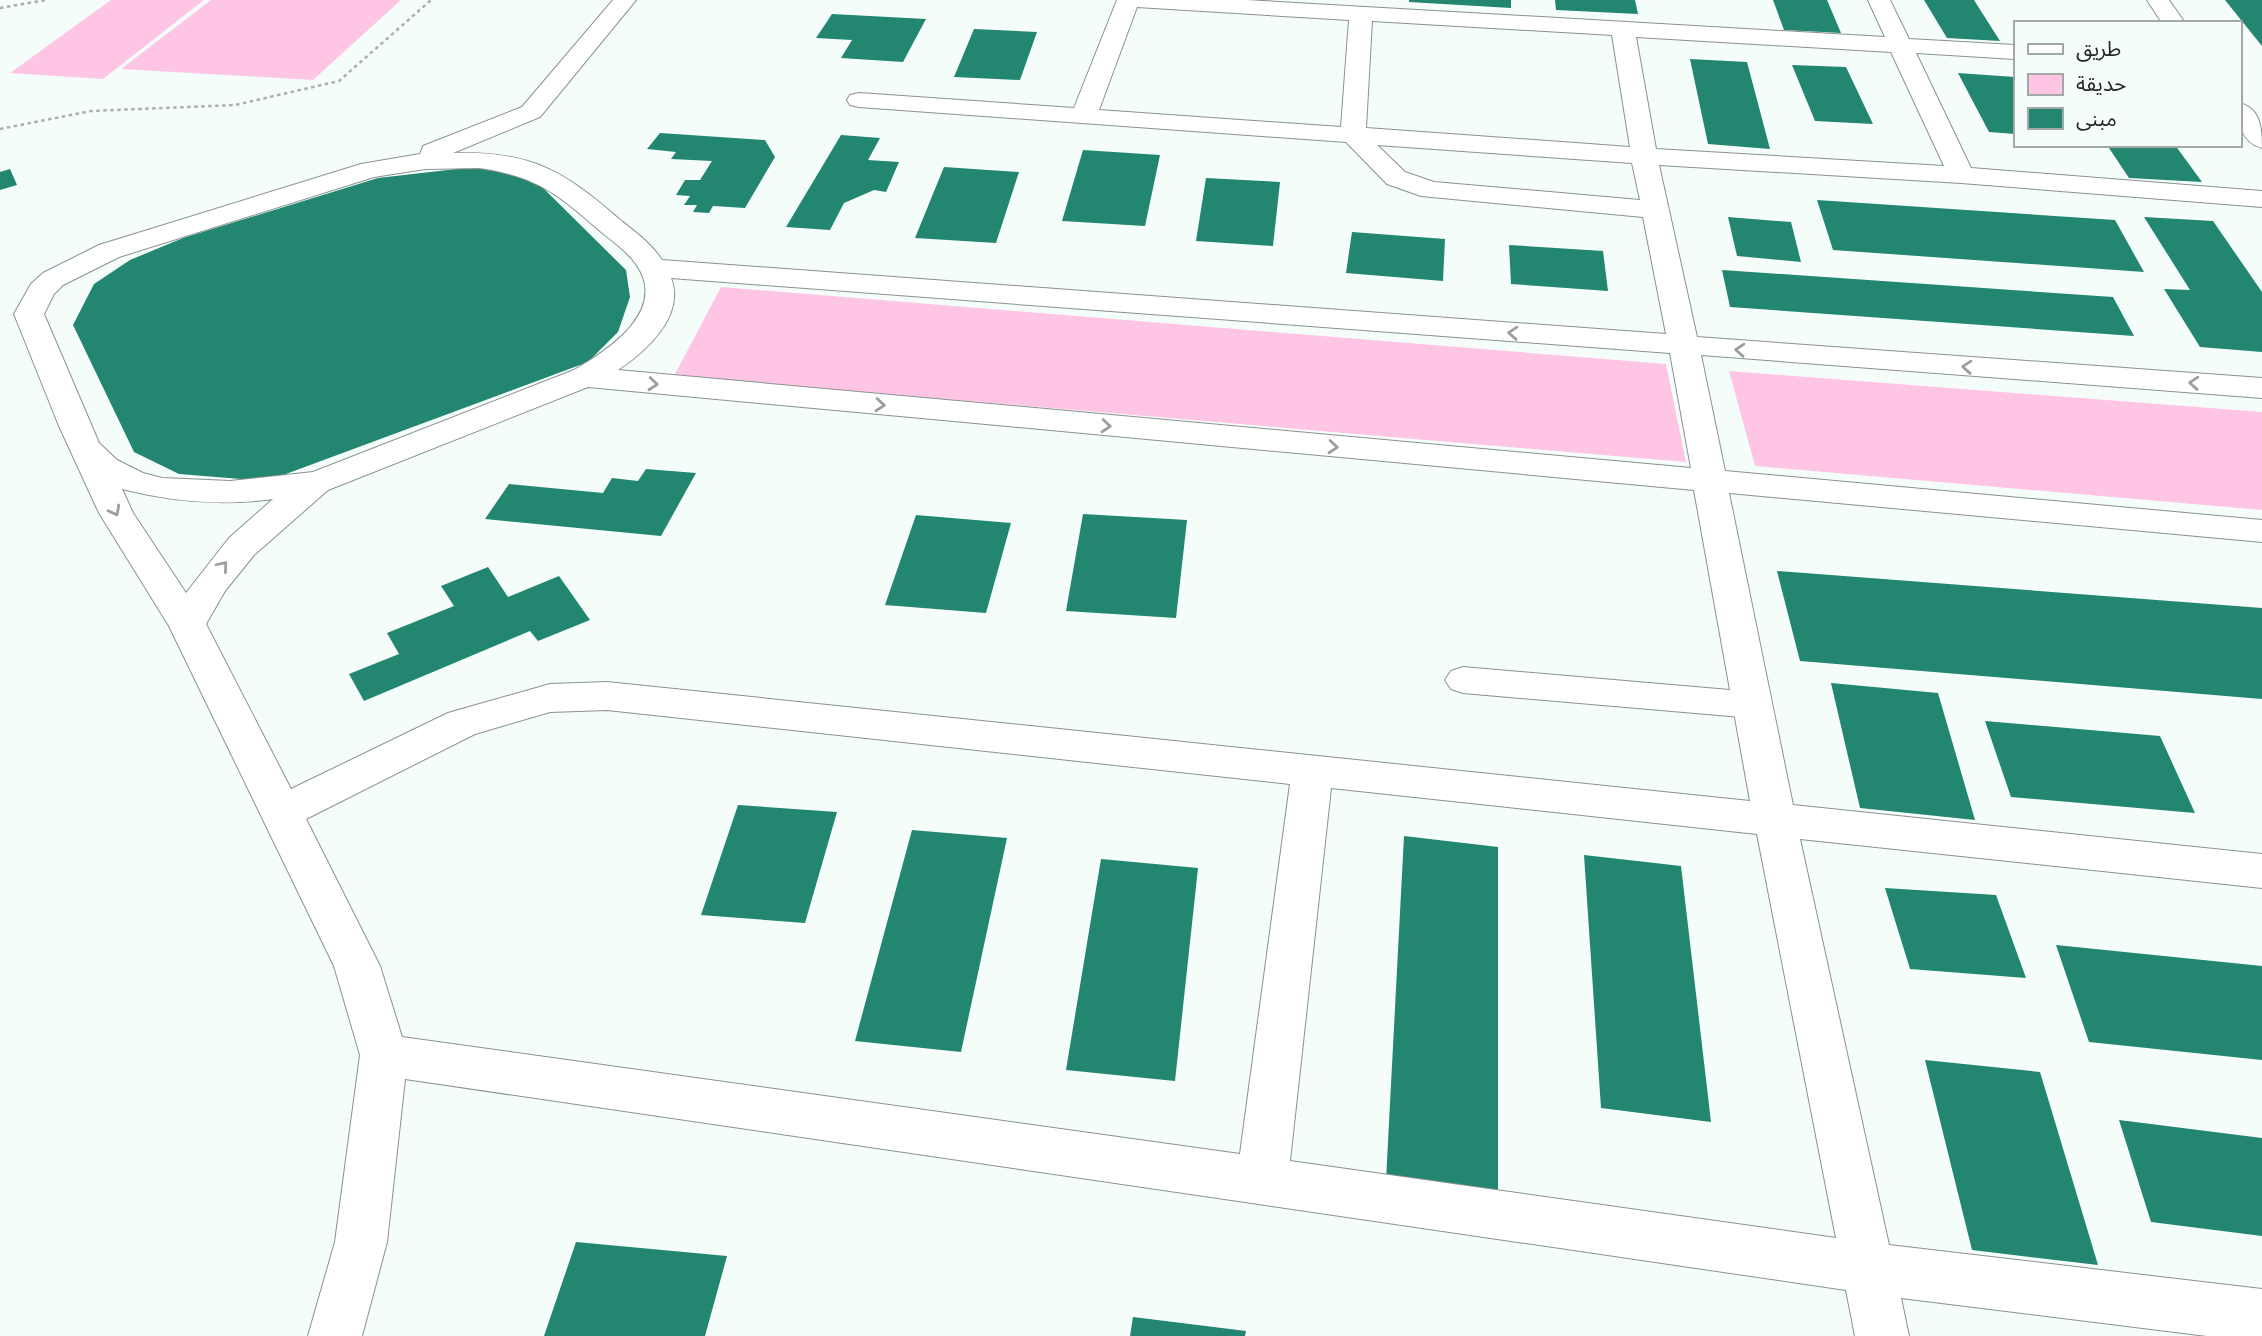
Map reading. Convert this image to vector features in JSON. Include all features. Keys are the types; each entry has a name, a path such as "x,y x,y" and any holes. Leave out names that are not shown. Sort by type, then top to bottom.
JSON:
{"street":[{"path":"335,1336 361,1242 384,1055 357,966 187,624 116,513 29,314 41,290 69,268 109,251 370,170 398,164 531,112 625,0"},
{"path":"1084,115 1129,0 2014,52"},
{"path":"1879,0 1961,175"},
{"path":"2158,0 2173,21"},
{"path":"1361,14 1353,135 1396,178 1432,190 1656,210"},
{"path":"1623,30 1644,156 1684,346 1775,820 1882,1336"},
{"path":"859,100 1644,156 1961,175 2262,199"},
{"path":"531,112 528,130 531,149 545,174"},
{"path":"2241,113 2262,140"},
{"path":"86,449 111,470 138,482 171,490 245,493 320,481 585,377 614,361 636,342 651,323 657,306 653,268 639,250 562,183 526,167 479,160 398,164"},
{"path":"653,268 2262,388"},
{"path":"585,377 2262,531"},
{"path":"187,624 217,573 245,540 280,509 320,481"},
{"path":"282,812 462,723 550,698 607,696 2262,871"},
{"path":"1262,1181 1312,771"},
{"path":"384,1055 1868,1268 2262,1316"}],"lane":[{"path":"1464,680 1753,705"}],"path":[{"path":"0,8 46,0"},
{"path":"0,129 90,111 236,105 339,81 430,0"}],"green space":[{"path":"111,0 204,0 103,79 10,73"},
{"path":"211,0 401,0 313,80 121,69"},
{"path":"721,287 1666,364 1686,462 674,376"},
{"path":"1729,371 2262,412 2262,510 1755,466"}],"building":[{"path":"1511,0 1511,8 1409,2"},
{"path":"1555,0 1635,0 1638,14 1556,10"},
{"path":"1773,0 1827,0 1841,33 1784,30"},
{"path":"1924,0 1974,0 2000,41 1947,38"},
{"path":"2225,0 2262,0 2262,46 2241,20"},
{"path":"832,14 926,19 903,62 841,58 852,40 816,38"},
{"path":"974,29 1037,32 1020,80 954,77"},
{"path":"1690,59 1747,62 1770,149 1708,144"},
{"path":"1792,65 1846,67 1873,124 1815,121"},
{"path":"1958,73 2014,77 2014,134 1989,132"},
{"path":"660,133 765,140 775,157 745,208 713,206 709,213 693,212 697,205 684,205 690,196 676,195 685,180 700,180 712,161 671,159 676,152 647,149"},
{"path":"841,135 880,138 868,160 899,162 886,192 874,190 844,203 830,230 786,227"},
{"path":"2108,147 2176,147 2202,182 2129,178"},
{"path":"1083,150 1160,155 1145,226 1062,221"},
{"path":"474,167 510,172 537,182 626,270 630,297 618,332 588,362 267,481 179,474 134,452 73,325 94,284 130,260 183,238 378,178"},
{"path":"944,167 1019,172 996,243 915,238"},
{"path":"10,169 17,185 0,190 0,172"},
{"path":"1206,178 1280,182 1273,246 1196,241"},
{"path":"1817,200 2115,220 2144,272 1833,250"},
{"path":"1728,217 1791,222 1801,262 1737,256"},
{"path":"2144,217 2213,221 2262,292 2262,352 2200,347 2164,289 2190,290"},
{"path":"1352,232 1445,239 1443,281 1346,273"},
{"path":"1509,245 1603,251 1608,291 1511,284"},
{"path":"1722,270 2113,297 2134,336 1730,307"},
{"path":"646,469 696,473 661,536 485,519 509,484 603,493 612,478 638,481"},
{"path":"1083,514 1187,520 1176,618 1066,611"},
{"path":"916,515 1011,523 986,613 885,605"},
{"path":"488,567 508,597 559,576 590,620 538,641 530,631 364,701 349,674 399,654 387,633 454,606 441,586"},
{"path":"1777,571 2262,608 2262,699 1800,661"},
{"path":"1831,683 1938,693 1975,820 1860,808"},
{"path":"1985,721 2160,736 2195,813 2011,797"},
{"path":"738,805 837,812 805,923 701,915"},
{"path":"912,830 1007,838 961,1052 855,1041"},
{"path":"1404,836 1498,847 1498,1197 1386,1180"},
{"path":"1584,855 1681,866 1711,1122 1601,1108"},
{"path":"1101,859 1198,868 1175,1081 1066,1070"},
{"path":"1885,888 1996,895 2026,978 1910,969"},
{"path":"2056,945 2262,966 2262,1060 2089,1042"},
{"path":"1925,1060 2040,1072 2098,1265 1972,1250"},
{"path":"2119,1120 2262,1138 2262,1236 2151,1222"},
{"path":"576,1242 727,1256 705,1336 544,1336"},
{"path":"1133,1317 1246,1331 1245,1336 1130,1336"}]}
